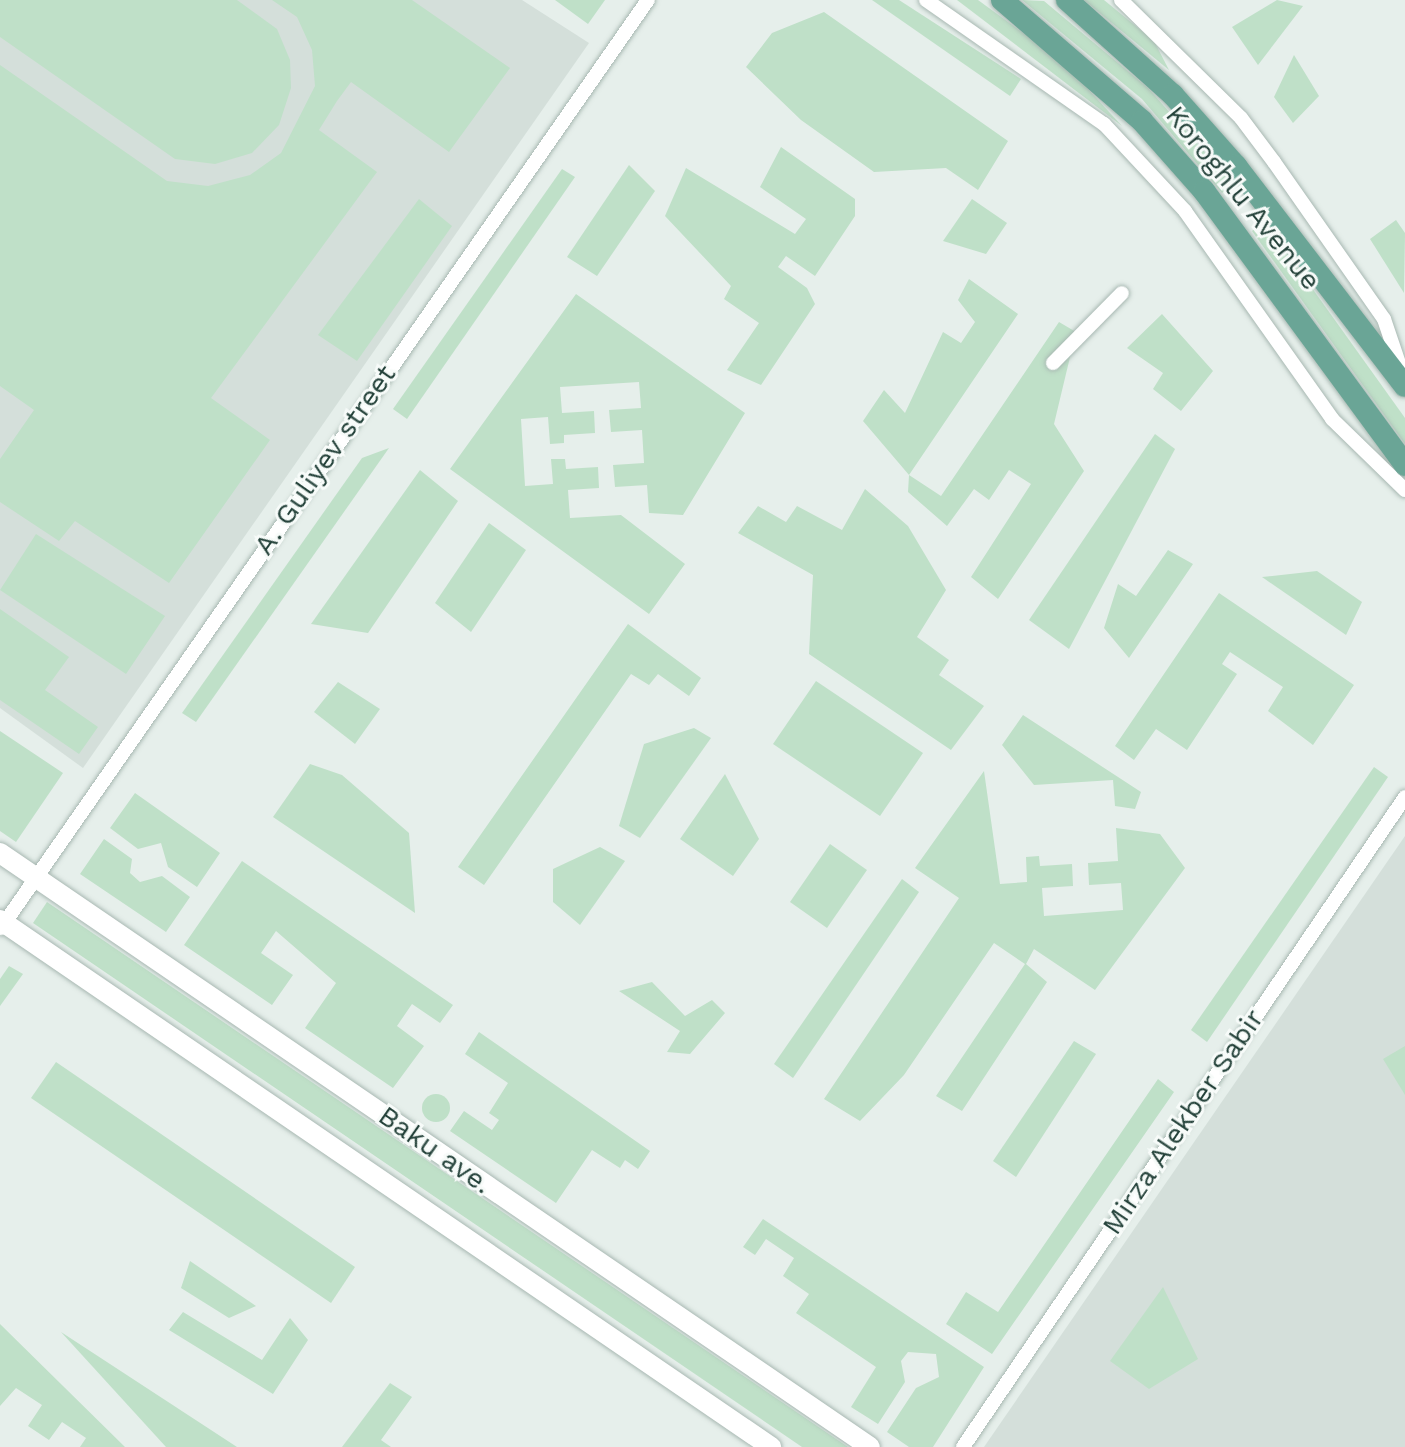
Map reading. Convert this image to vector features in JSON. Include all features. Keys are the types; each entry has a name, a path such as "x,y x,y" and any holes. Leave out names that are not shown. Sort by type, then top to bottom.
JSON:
{"main road":[{"name":"Koroghlu Avenue","path":"1002,0 1142,121 1204,191 1405,465"},
{"name":"Koroghlu Avenue","path":"1067,0 1173,95 1236,166 1405,384"}],"street":[{"name":"A. Guliyev street","path":"2,924 648,0"},
{"path":"926,0 1104,124 1185,211 1332,419 1405,490"},
{"path":"1121,0 1241,118 1274,162 1384,319 1405,384"},
{"path":"1053,363 1122,293"},
{"name":"Mirza Alekber Sabir","path":"963,1447 1405,797"},
{"name":"Baku ave.","path":"0,853 870,1447"},
{"name":"Baku ave.","path":"2,924 771,1447"}],"shaded area":[{"path":"0,0 522,0 589,43 83,768 0,708"},
{"path":"1405,836 1405,1447 984,1447"}],"green space":[{"path":"0,0 237,0 277,29 290,60 291,88 279,125 252,153 215,164 175,159 0,37"},
{"path":"272,0 412,0 510,68 449,152 351,82 337,101 319,130 377,172 211,398 270,440 169,583 75,521 59,541 0,502 0,459 34,410 0,386 0,65 167,181 208,186 250,175 281,153 315,86 312,50 297,17"},
{"path":"555,0 605,0 588,24"},
{"path":"872,0 899,0 1021,79 1010,96"},
{"path":"957,0 978,0 1064,63 1122,126"},
{"path":"1022,0 1044,1 1148,88 1233,184 1222,193 1142,99"},
{"path":"1084,0 1104,0 1154,41 1169,70"},
{"path":"1277,0 1303,6 1258,65 1232,27"},
{"path":"824,12 1008,141 978,190 946,168 874,172 801,120 746,67 772,33"},
{"path":"1294,55 1319,96 1293,123 1274,97"},
{"path":"781,147 855,199 855,216 815,276 786,256 778,267 807,288 815,304 761,385 727,370 759,323 724,299 731,286 665,216 686,168 795,234 806,219 760,187"},
{"path":"629,165 655,191 597,276 567,257"},
{"path":"562,169 575,177 407,419 393,409"},
{"path":"419,199 452,226 357,361 318,335"},
{"path":"972,199 1007,223 986,254 943,241"},
{"path":"1396,220 1405,233 1404,293 1370,239"},
{"path":"1264,221 1405,418 1405,444 1252,231"},
{"path":"969,279 1018,314 909,475 863,421 884,390 905,413 943,332 961,343 975,322 958,300"},
{"path":"576,294 745,413 683,515 649,513 647,485 615,487 613,465 644,463 642,430 611,432 609,410 641,408 639,382 560,387 562,413 594,411 595,433 564,435 564,443 550,444 548,417 521,419 525,486 553,484 551,459 565,459 566,469 598,467 599,488 568,490 570,518 621,515 685,564 649,614 450,469"},
{"path":"1162,314 1213,371 1181,411 1153,389 1163,373 1127,348"},
{"path":"1059,322 1076,332 1054,424 1084,471 998,599 971,577 1031,484 1009,470 989,500 974,489 947,526 908,492 909,475 941,496"},
{"path":"1155,434 1175,449 1069,649 1029,620"},
{"path":"389,448 196,722 182,713 362,458"},
{"path":"420,470 458,501 368,633 311,624"},
{"path":"865,489 908,526 946,590 917,637 949,660 939,675 984,706 951,750 809,654 813,575 738,533 758,506 786,522 797,506 842,530"},
{"path":"489,523 526,550 471,632 435,603"},
{"path":"36,534 165,616 126,674 0,590"},
{"path":"1168,550 1193,564 1129,658 1104,628 1118,584 1136,596"},
{"path":"1317,571 1362,602 1346,635 1262,577"},
{"path":"1219,593 1354,685 1313,745 1268,711 1283,687 1230,652 1222,664 1237,674 1187,750 1156,729 1134,760 1115,746"},
{"path":"0,609 69,657 45,690 98,727 79,754 0,700"},
{"path":"628,624 701,678 689,696 658,674 649,685 631,674 484,885 458,867"},
{"path":"816,681 923,753 880,816 773,744"},
{"path":"338,682 380,709 355,744 314,712"},
{"path":"1023,715 1141,792 1135,809 1115,806 1113,780 1034,785 1002,745"},
{"path":"694,728 711,738 640,838 619,826 644,744"},
{"path":"0,731 63,773 16,842 0,831"},
{"path":"310,764 342,775 409,833 415,913 273,817"},
{"path":"1374,767 1388,777 1207,1042 1191,1030"},
{"path":"984,771 1000,884 1027,882 1026,857 1039,856 1040,866 1072,864 1073,886 1042,888 1044,916 1123,910 1121,883 1089,885 1088,863 1118,861 1116,828 1160,834 1185,868 1095,990 1034,949 1026,964 1047,982 962,1111 936,1096 1025,964 994,943 904,1075 860,1121 824,1099 959,898 915,868"},
{"path":"725,774 759,839 733,876 680,839"},
{"path":"135,793 220,853 197,887 168,867 161,843 138,849 110,828"},
{"path":"104,839 132,859 130,873 140,882 162,876 190,897 166,932 80,874"},
{"path":"830,844 867,870 827,928 790,902"},
{"path":"600,847 625,861 580,925 553,902 553,869"},
{"path":"242,861 453,1005 440,1023 412,1004 397,1026 424,1046 393,1088 305,1028 336,983 276,931 261,953 293,975 272,1005 184,945"},
{"path":"902,879 919,892 793,1078 774,1064"},
{"path":"47,902 848,1447 802,1447 33,923"},
{"path":"9,966 23,974 0,1006 0,979"},
{"path":"652,982 685,1016 712,1000 725,1013 690,1054 667,1052 680,1031 619,991"},
{"path":"479,1032 650,1151 638,1169 625,1160 620,1168 592,1150 556,1203 450,1131 464,1111 492,1130 499,1120 489,1113 508,1083 465,1054"},
{"path":"1074,1041 1096,1054 1016,1177 993,1161"},
{"path":"1405,1046 1405,1095 1383,1059"},
{"path":"56,1062 355,1267 331,1303 31,1098"},
{"path":"1158,1079 1174,1092 992,1354 946,1324 966,1292 998,1312"},
{"path":"436,1094 446,1098 450,1108 446,1118 436,1122 426,1118 422,1108 426,1098"},
{"path":"763,1219 984,1367 933,1447 909,1447 887,1432 916,1388 939,1377 936,1354 908,1352 901,1361 905,1382 878,1424 851,1407 876,1367 796,1313 809,1294 783,1276 794,1258 766,1239 755,1255 743,1247"},
{"path":"190,1261 256,1306 229,1318 181,1288"},
{"path":"1163,1287 1198,1359 1149,1389 1110,1361"},
{"path":"183,1312 262,1360 290,1318 308,1340 273,1394 169,1330"},
{"path":"0,1324 125,1447 80,1447 86,1438 62,1422 49,1440 28,1426 42,1405 16,1388 0,1406"},
{"path":"61,1332 237,1447 166,1447"},
{"path":"390,1383 412,1397 381,1440 391,1447 342,1447"}]}
